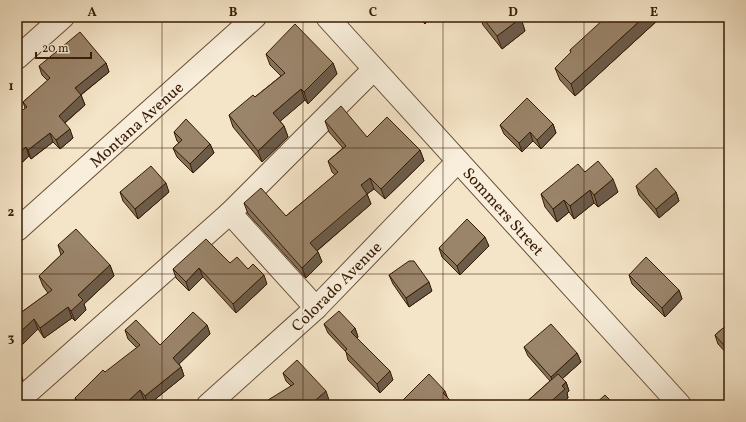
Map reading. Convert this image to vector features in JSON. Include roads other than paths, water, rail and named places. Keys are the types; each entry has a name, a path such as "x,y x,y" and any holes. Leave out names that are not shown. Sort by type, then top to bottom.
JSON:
{"street":[{"path":"17,58 63,17"},
{"name":"Montana Avenue","path":"17,230 255,17"},
{"name":"Sommers Street","path":"327,17 680,405"},
{"path":"17,402 230,213 374,69"},
{"name":"Colorado Avenue","path":"208,405 316,308 458,161"},
{"path":"230,213 316,308"}]}
